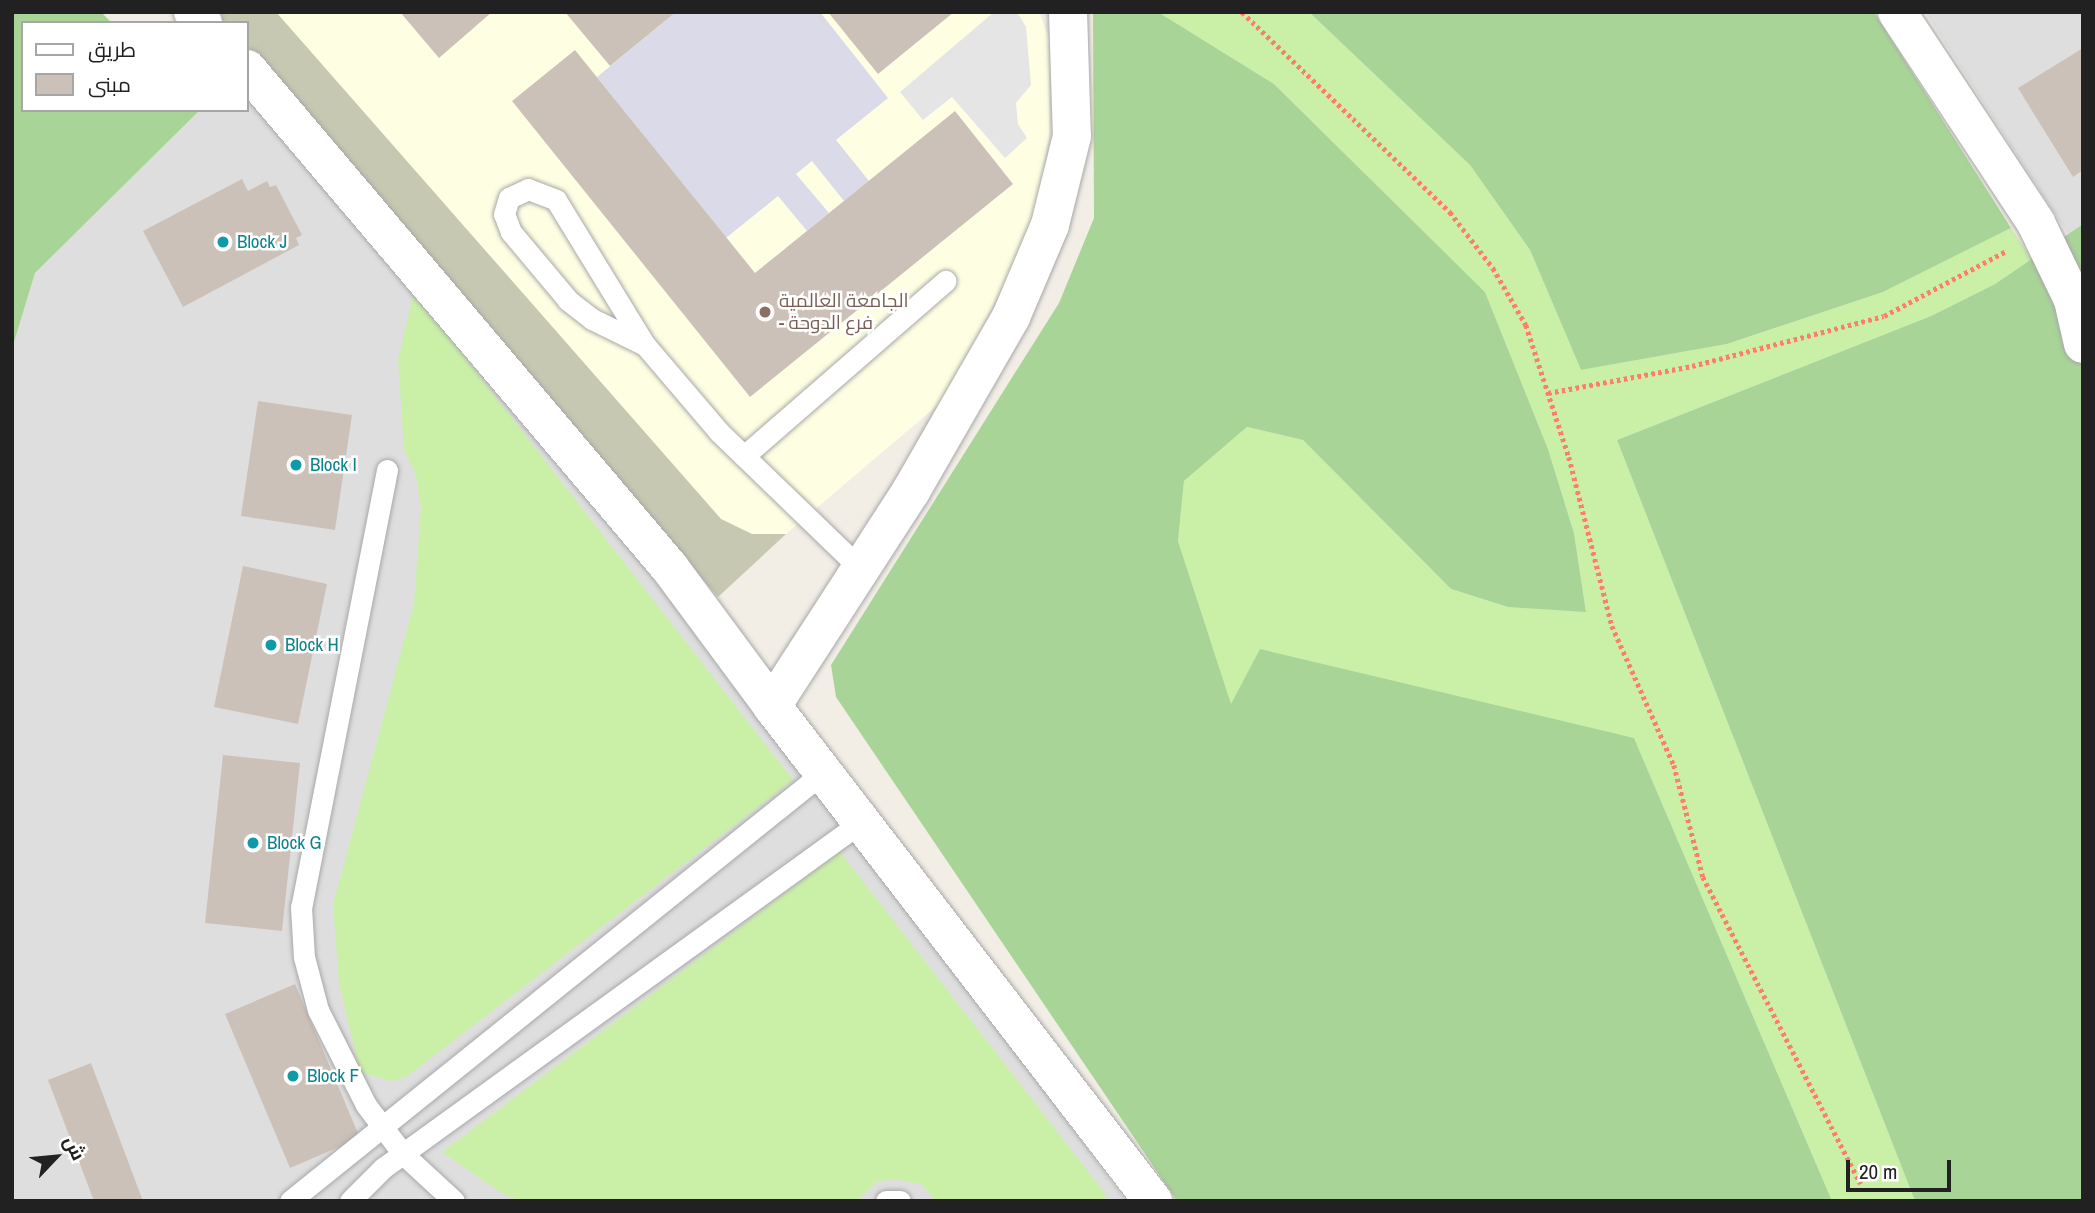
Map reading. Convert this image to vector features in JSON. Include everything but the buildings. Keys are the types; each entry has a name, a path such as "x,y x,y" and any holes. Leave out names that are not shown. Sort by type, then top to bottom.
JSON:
{"street":[{"path":"772,706 861,569 1011,317 1050,225 1072,136 1068,12"},
{"path":"1897,12 2036,223 2073,300 2083,344"},
{"path":"248,70 670,568 772,706 864,820 1153,1201"}],"lane":[{"path":"645,345 592,319 568,300 511,232 504,215 509,198 528,189 556,200 645,345 744,456 861,569"},
{"path":"744,456 945,281"},
{"path":"387,470 301,907 304,957 318,1010 380,1126 403,1154 454,1201"},
{"path":"290,1201 825,771"},
{"path":"350,1201 403,1154 864,820"},
{"path":"886,1201 900,1201"}],"path":[{"path":"1242,12 1450,212 1493,268 1526,325 1548,393 1612,626 1674,765 1703,877 1861,1184"},
{"path":"1548,393 1692,366 1884,316 2018,245"}],"shaded area":[{"path":"209,12 276,12 721,519 752,534 786,534 718,597 248,57 248,21 216,21"},
{"name":"الجامعة العالمية - فرع الدوحة","path":"276,12 1039,12 1049,38 1049,136 1034,226 946,398 786,534 752,534 721,519"},
{"path":"676,12 820,12 888,98 836,140 869,181 844,201 812,161 796,174 829,213 807,231 778,196 726,238 597,77"},
{"path":"994,12 1017,12 1026,27 1031,85 1016,103 1018,124 1027,138 1005,158 952,97 923,120 900,92"},
{"path":"1925,12 2083,12 2083,224 2068,234"},
{"path":"248,71 837,809 1126,1201 12,1201 12,349 35,273 198,112 248,112"}],"green space":[{"path":"12,12 101,12 110,21 21,21 21,112 198,112 35,273 12,349"},
{"path":"1093,12 1158,12 1274,84 1485,292 1548,449 1574,533 1586,612 1508,607 1451,589 1303,440 1247,427 1184,481 1178,541 1231,704 1260,649 1634,738 1832,1201 1177,1201 836,697 831,665 1059,303 1094,218"},
{"path":"1158,12 1309,12 1470,165 1530,250 1581,370 1727,344 1883,292 2011,228 2032,259 1995,284 1931,316 1617,440 1915,1201 1832,1201 1634,738 1231,705 1178,541 1184,481 1247,427 1303,440 1451,589 1508,607 1586,611 1574,533 1548,449 1485,292 1274,84"},
{"path":"1309,12 1874,12 2011,228 1883,292 1727,344 1581,370 1530,250 1470,165"},
{"path":"2083,224 2083,1201 1915,1201 1617,440 1931,316 1995,284"},
{"path":"414,292 793,780 406,1077 391,1081 360,1072 339,983 333,905 414,603 421,509 416,475 404,450 398,360"},
{"path":"840,852 1107,1196 1101,1201 936,1201 921,1184 893,1179 876,1182 857,1201 522,1201 503,1194 442,1152"}],"place":[{"name":"Block J","path":"223,242"},
{"name":"الجامعة العالمية - فرع الدوحة","path":"765,312"},
{"name":"Block I","path":"296,465"},
{"name":"Block H","path":"271,645"},
{"name":"Block G","path":"253,843"},
{"name":"Block F","path":"293,1076"}]}
